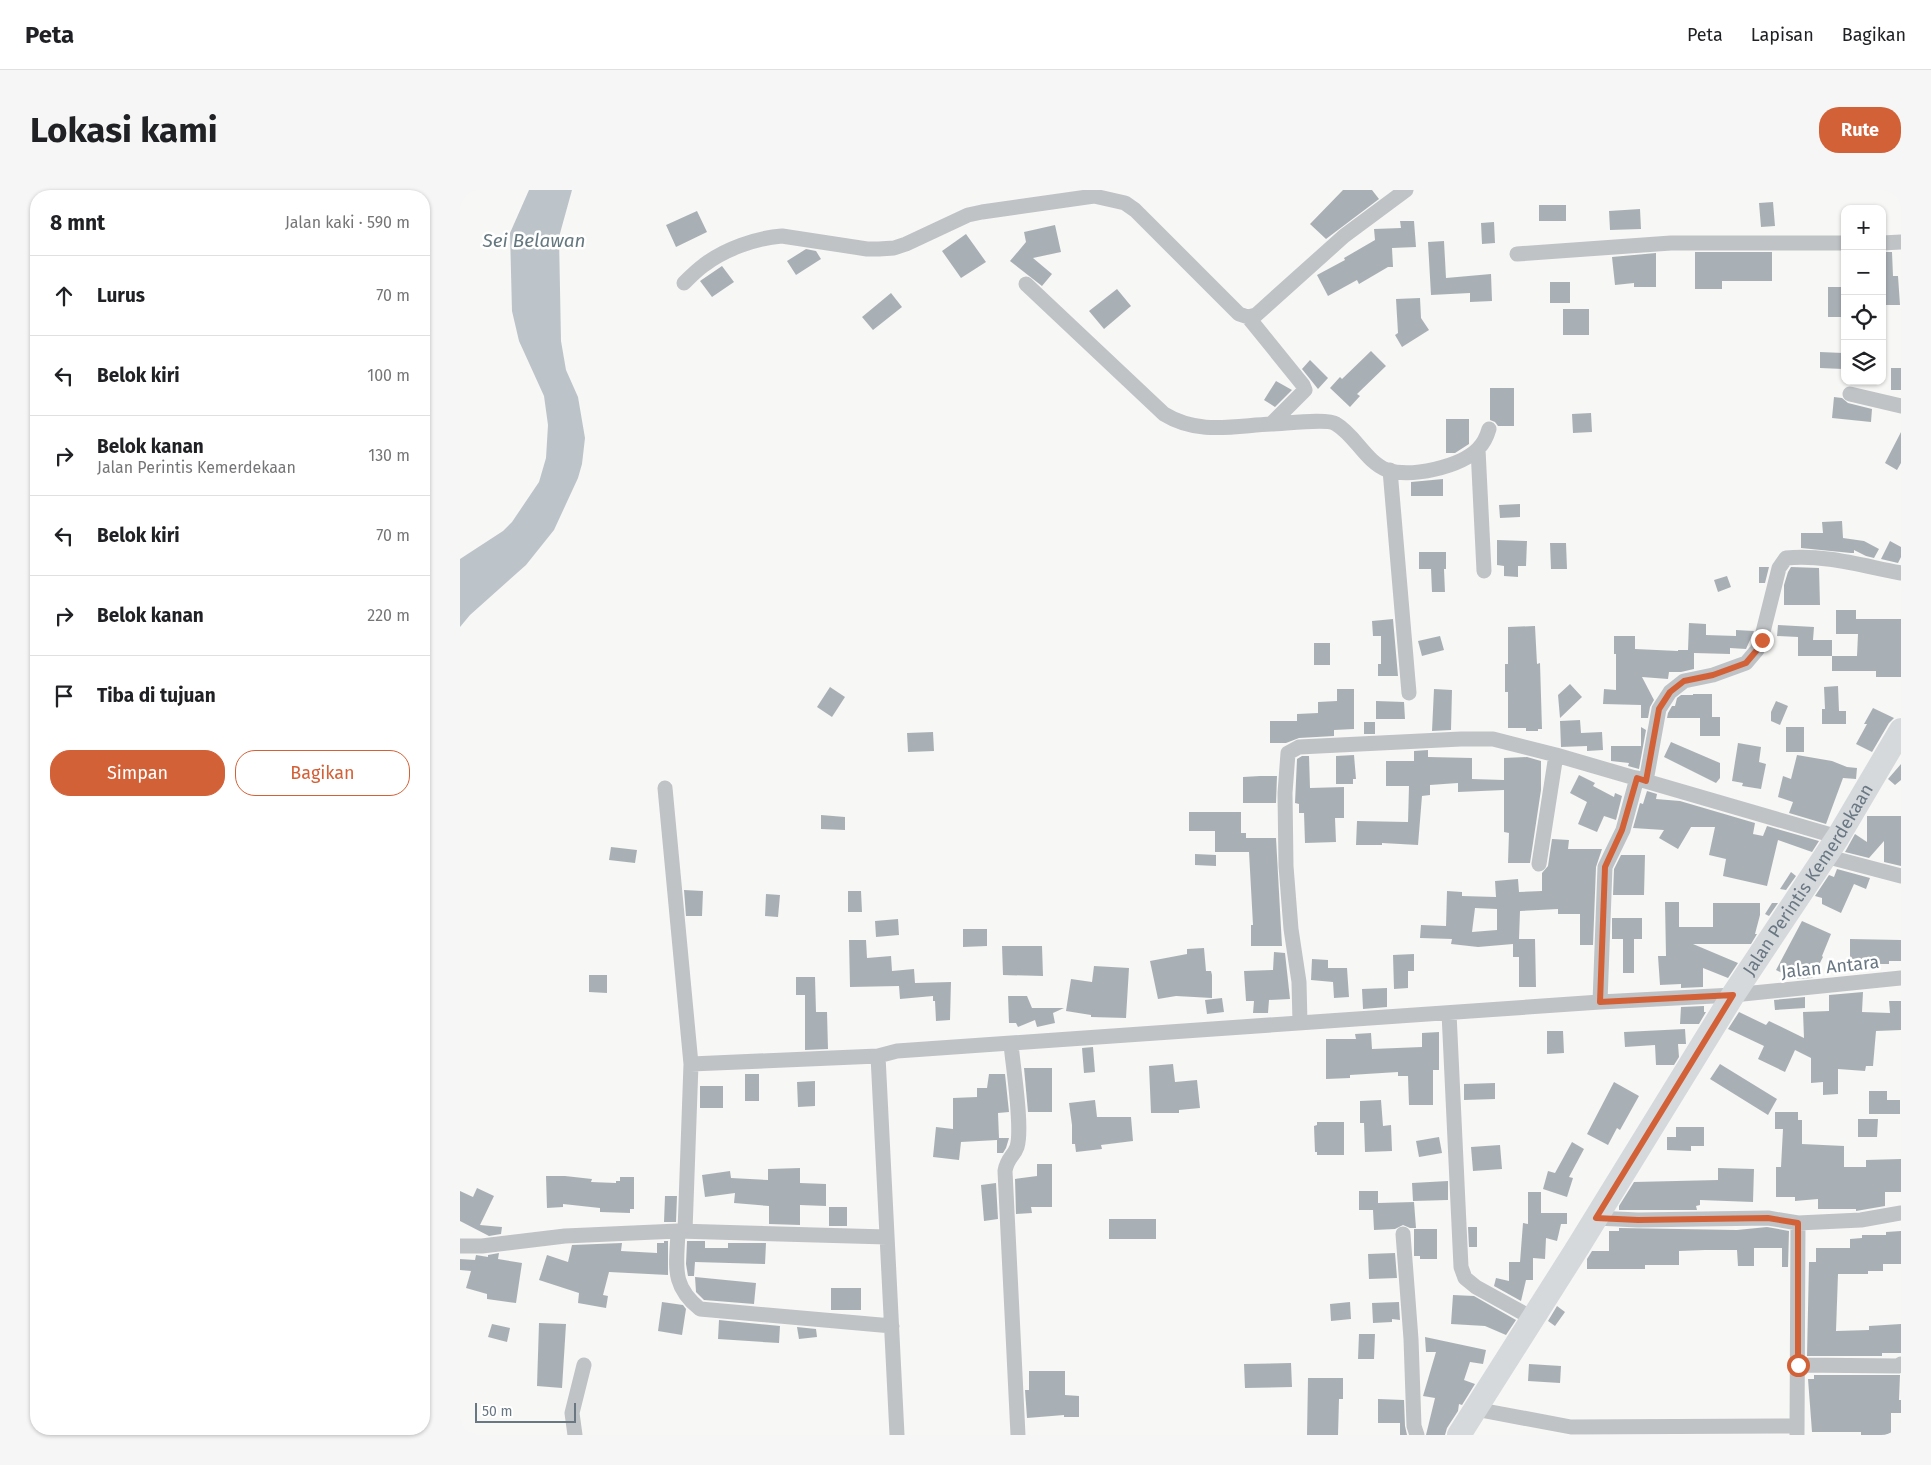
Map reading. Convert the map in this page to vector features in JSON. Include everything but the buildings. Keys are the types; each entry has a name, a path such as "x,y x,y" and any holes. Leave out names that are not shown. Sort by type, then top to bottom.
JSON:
{"main road":[{"name":"Jalan Perintis Kemerdekaan","path":"1459,1435 1596,1218 1733,995 1838,837 1901,730"}],"street":[{"path":"684,283 704,264 715,258 732,250 771,237 782,236 867,249 894,248 974,213 1094,196 1125,203 1135,210 1239,314 1248,317 1256,315 1344,236 1406,190"},
{"path":"1886,242 1901,242"},
{"path":"1517,254 1671,243 1841,243"},
{"path":"1026,284 1164,414 1175,421 1191,427 1336,423 1378,464 1390,470 1415,472 1436,470 1469,455 1478,449 1489,429"},
{"path":"1248,317 1305,388 1302,395 1271,424"},
{"path":"1850,394 1901,406"},
{"path":"1478,449 1484,571"},
{"path":"1390,470 1409,693"},
{"path":"1600,1002 1605,867 1642,779 1659,709 1670,692 1684,681 1713,675 1746,663 1757,650 1762,640 1779,568 1786,558 1833,559 1901,573"},
{"path":"1300,1023 1299,982 1291,930 1286,866 1285,793 1288,753 1299,747 1478,738 1508,742 1642,779 1838,837"},
{"path":"1539,864 1556,755"},
{"path":"665,788 690,1064 678,1282 692,1302 700,1309 882,1327 892,1326"},
{"path":"1824,856 1901,876"},
{"name":"Jalan Antara","path":"690,1064 878,1056 897,1051 1600,1002 1733,995 1901,978"},
{"path":"1449,1013 1461,1268 1465,1278 1476,1287 1532,1318"},
{"path":"1011,1044 1019,1125 1017,1147 1006,1162 1005,1171 1018,1435"},
{"path":"878,1056 898,1435"},
{"path":"1596,1218 1638,1220 1768,1218 1798,1223 1861,1220 1901,1213"},
{"path":"1475,1409 1570,1427 1797,1430 1798,1223"},
{"path":"460,1246 482,1246 573,1236 681,1231 887,1238"},
{"path":"1403,1234 1411,1339 1414,1426 1417,1435"},
{"path":"1798,1365 1898,1366 1901,1364"},
{"path":"575,1435 572,1413 584,1365"}],"water":[{"name":"Sei Belawan","path":"529,190 572,190 559,237 561,341 566,370 578,397 585,438 582,464 578,478 554,530 526,565 470,615 460,627 460,559 503,531 512,522 539,482 546,458 548,425 544,396 519,341 512,311 510,233"}],"route":[{"path":"1762,640 1757,650 1746,663 1713,675 1684,681 1670,692 1659,709 1646,781 1637,778 1622,830 1605,867 1600,1002 1733,995 1596,1218 1638,1220 1768,1218 1798,1223 1798,1365"}]}
